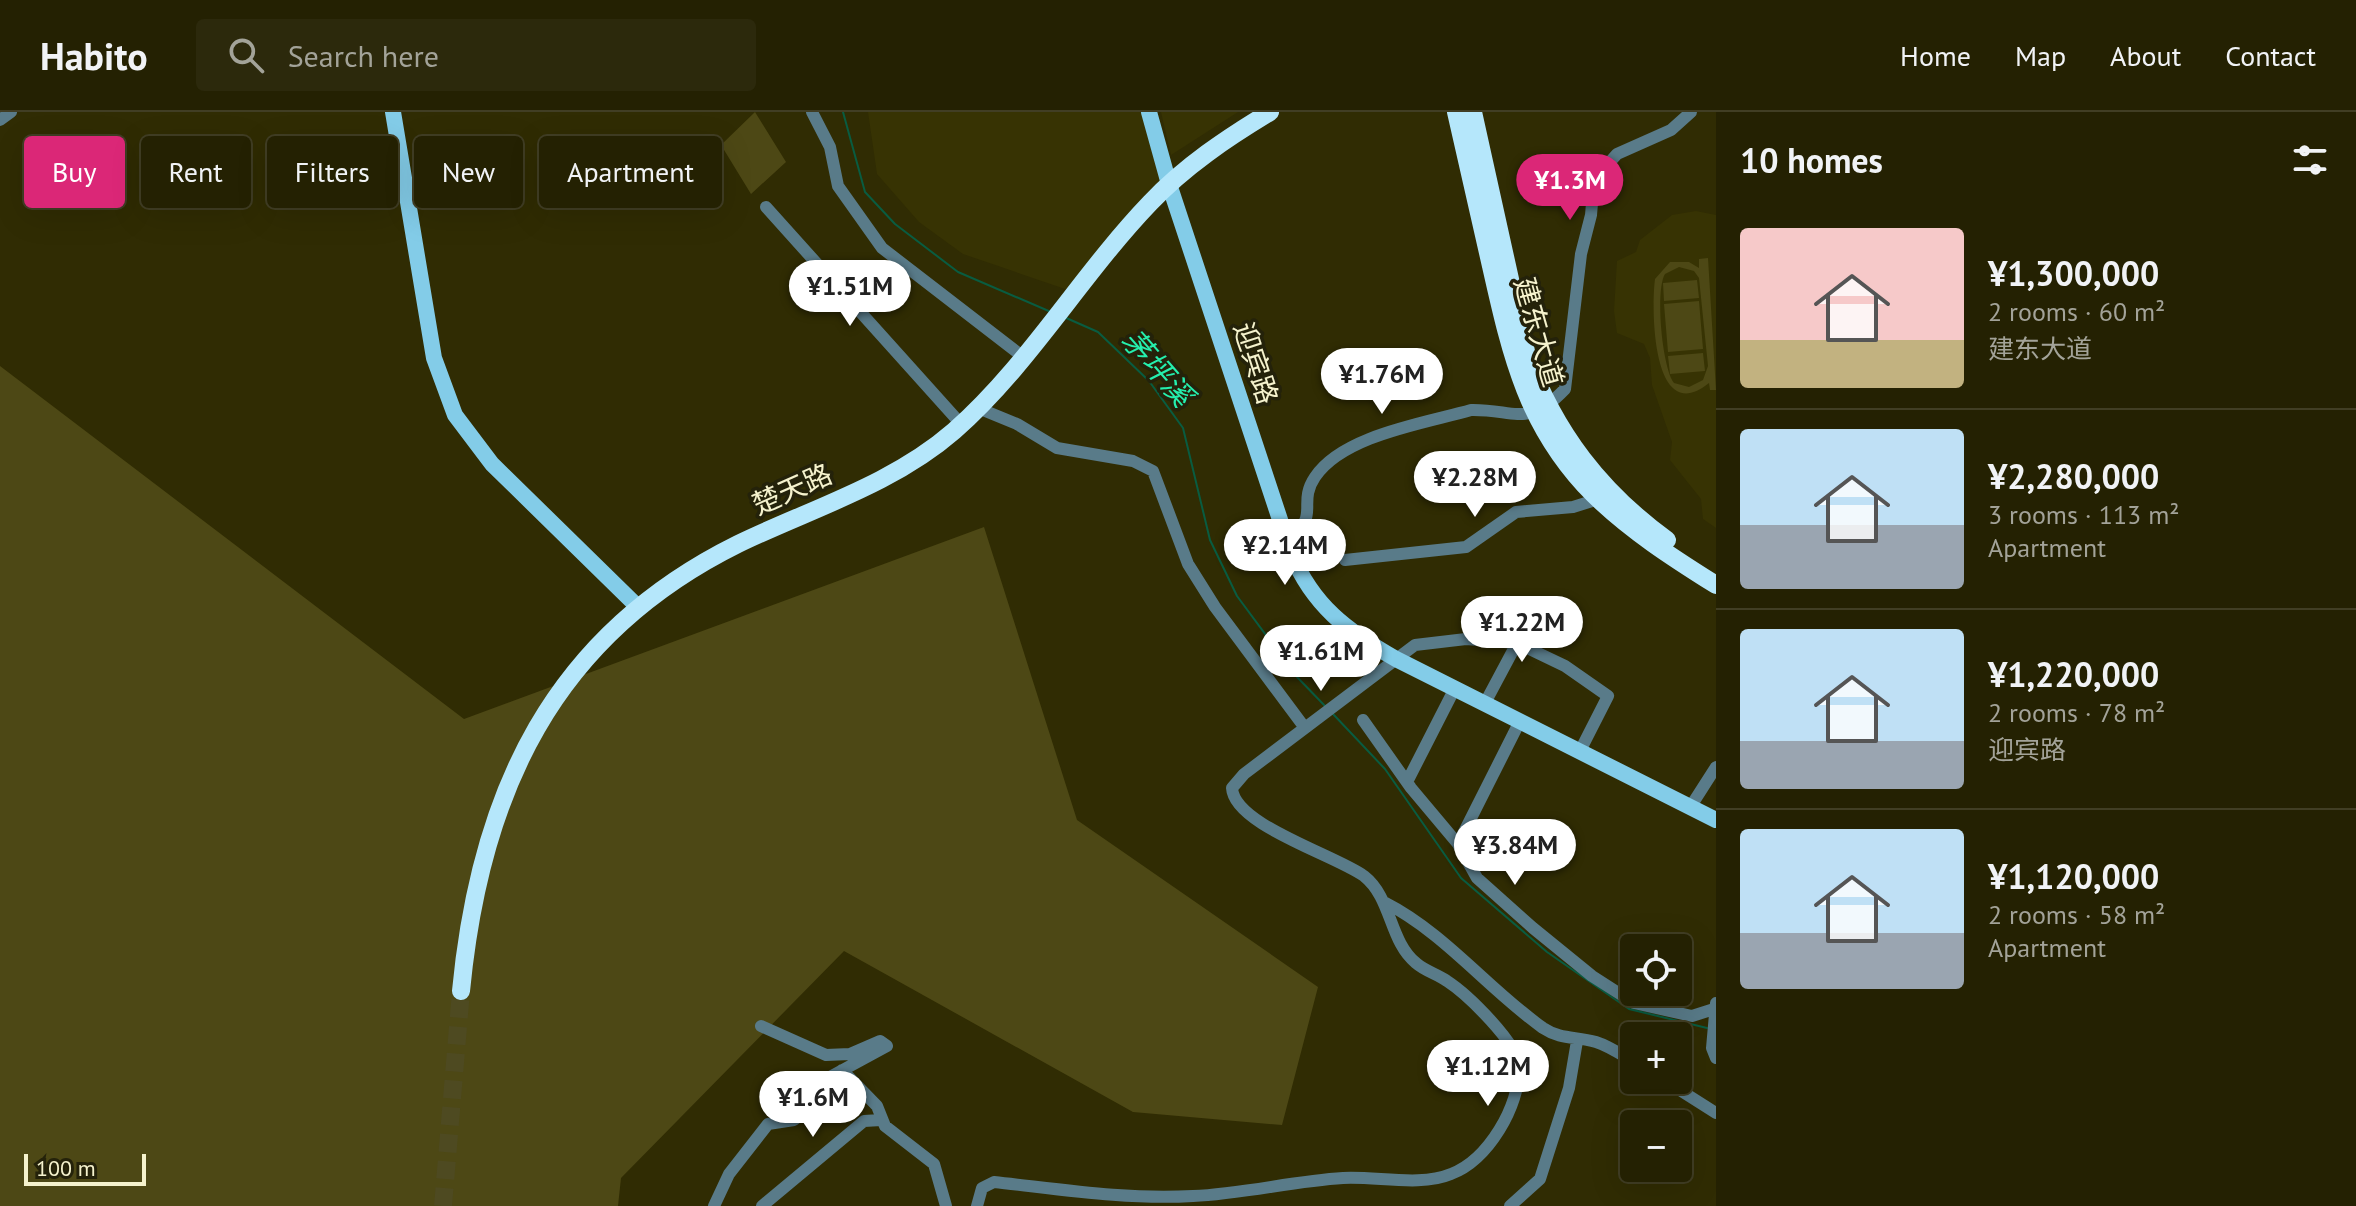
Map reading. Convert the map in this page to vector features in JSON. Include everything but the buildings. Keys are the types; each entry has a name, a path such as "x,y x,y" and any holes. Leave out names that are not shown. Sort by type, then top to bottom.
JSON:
{"highway":[{"name":"楚天路","path":"461,991 476,883 510,779 545,713 565,686 639,608 733,547 893,473 961,424 1169,184 1210,151 1270,112"},
{"name":"建东大道","path":"1456,112 1513,360 1540,408"},
{"name":"建东大道","path":"1473,112 1527,356 1553,445 1640,536 1716,585"},
{"name":"建东大道","path":"1606,497 1716,572"}],"main road":[{"path":"393,112 434,358 455,415 492,464 639,608"},
{"name":"迎宾路","path":"1149,112 1169,184 1286,537 1299,571 1320,604 1348,630 1396,659 1716,820"}],"street":[{"path":"0,120 11,112"},
{"path":"812,112 830,147 838,186 882,248 1028,348"},
{"path":"1286,537 1303,528 1307,522 1307,499 1316,475 1329,462 1368,439 1471,410 1486,410 1512,417 1540,408 1565,389 1569,378 1581,254 1591,215 1594,180 1617,154 1671,130 1691,112"},
{"path":"766,207 961,424"},
{"path":"978,408 1017,424 1057,448 1133,461 1153,471 1188,564 1215,607 1309,725"},
{"path":"1345,560 1466,547 1516,512 1573,507 1606,497"},
{"path":"977,1206 982,1188 994,1182 1138,1196 1196,1196 1340,1178 1442,1177 1478,1159 1496,1136 1515,1091 1519,1071 1517,1053 1455,987 1409,956 1384,902 1365,877 1253,818 1233,795 1236,781 1415,645 1466,639 1517,643 1565,666 1608,696 1580,751"},
{"path":"1485,703 1517,643"},
{"path":"1407,782 1455,688"},
{"path":"1363,720 1407,782 1458,844 1477,878 1592,976 1627,999 1692,1016 1714,1011 1714,1053"},
{"path":"1458,844 1520,721"},
{"path":"1691,806 1716,767"},
{"path":"1384,902 1454,950 1491,988 1542,1027 1557,1036 1598,1042 1620,1054"},
{"path":"714,1206 729,1174 768,1124 787,1122 801,1115 828,1078 882,1052 887,1044 880,1041 850,1054 826,1055 761,1026"},
{"path":"1510,1206 1540,1179 1569,1088 1577,1041"},
{"path":"842,1070 877,1106 881,1120 893,1134 928,1156 934,1164 946,1206"},
{"path":"1686,1094 1716,1113"},
{"path":"762,1206 864,1121 881,1120"}],"shaded area":[{"path":"755,112 786,162 751,194 722,144"},
{"path":"868,112 1146,112 1163,183 1068,290 963,254 919,222 877,174"},
{"path":"1161,112 1238,112 1171,155"},
{"path":"1696,211 1716,215 1716,528 1703,519 1701,499 1670,460 1672,442 1652,385 1650,358 1644,344 1617,333 1614,311 1617,261 1636,252 1640,240 1672,215"},
{"path":"1708,258 1716,390 1710,390 1709,383 1690,393 1676,390 1666,378 1659,360 1655,337 1655,279 1670,262 1689,262 1699,268 1699,259","holes":["1679,267 1694,271 1699,278 1708,366 1703,380 1689,387 1674,383 1670,375 1663,346 1660,296 1665,274"]},
{"path":"1697,280 1699,298 1664,301 1663,283"},
{"path":"1699,301 1703,349 1668,352 1664,304"},
{"path":"1703,353 1705,371 1670,374 1668,356"},
{"path":"0,366 464,719 984,527 1077,820 1318,987 1282,1125 1133,1112 844,951 621,1178 618,1206 0,1206"}],"waterway":[{"name":"茅坪溪","path":"843,112 865,192 895,224 958,272 1051,312"},
{"name":"茅坪溪","path":"1064,317 1098,332 1149,381 1183,428 1210,540 1237,596 1297,677 1326,707"},
{"name":"茅坪溪","path":"1333,714 1385,769 1461,878 1547,952 1629,1009 1707,1028"}],"tunnel":[{"path":"443,1206 461,991"}]}
